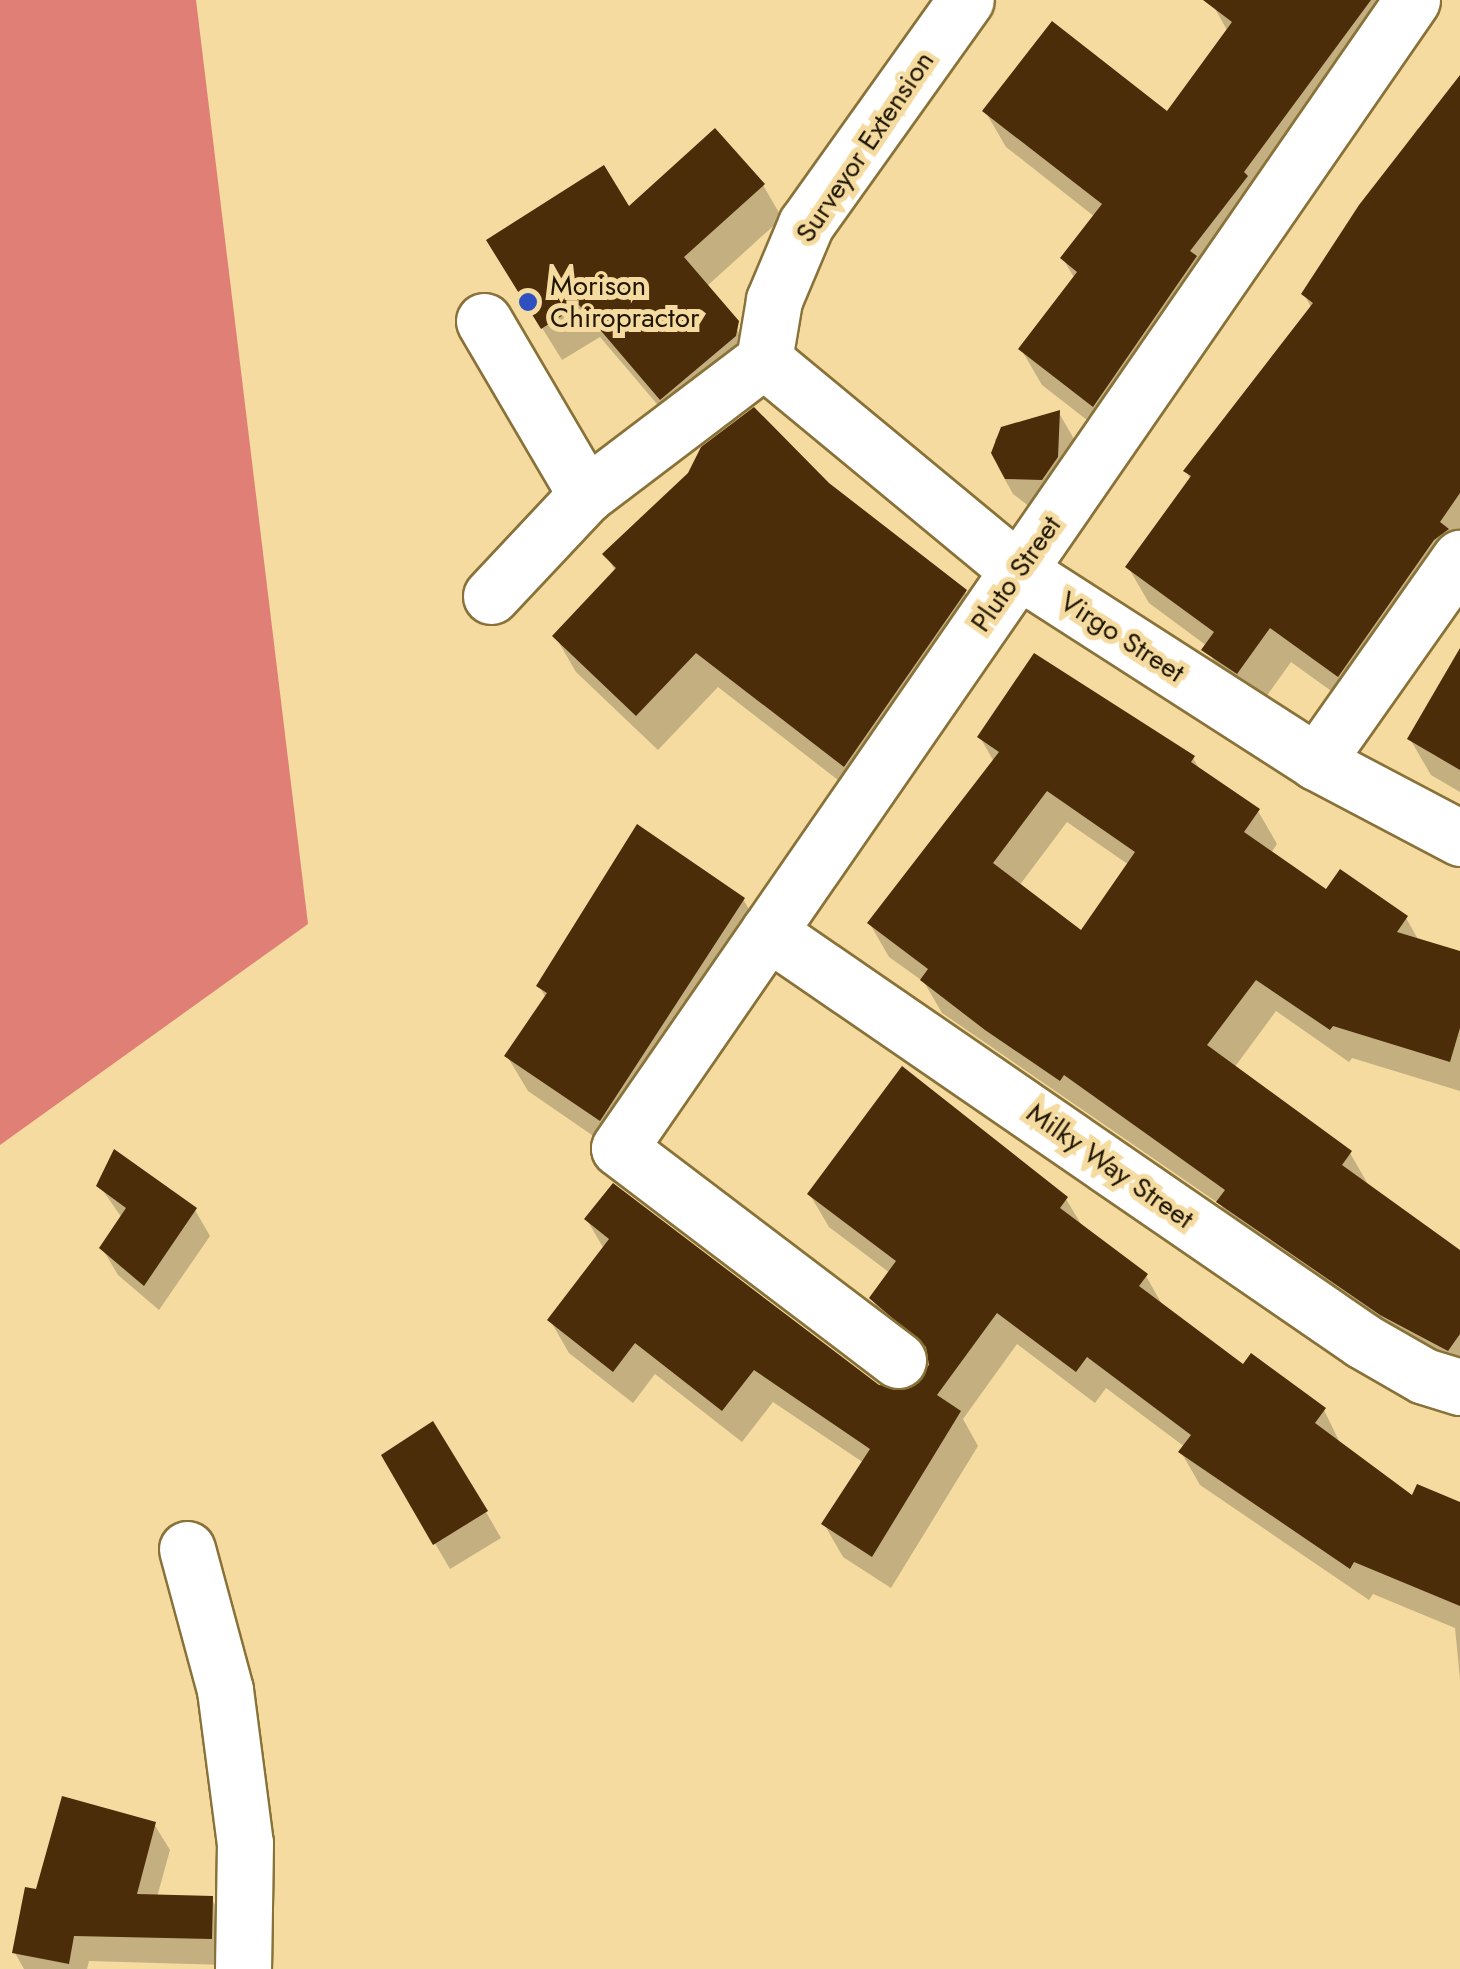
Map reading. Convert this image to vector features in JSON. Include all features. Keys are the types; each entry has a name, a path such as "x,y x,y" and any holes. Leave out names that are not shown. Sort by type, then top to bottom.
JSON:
{"street":[{"name":"Surveyor Extension","path":"764,360 774,300 806,224 966,0"},
{"name":"Pluto Street","path":"898,1360 619,1148 1412,0"},
{"path":"484,321 586,495"},
{"path":"491,596 586,495 764,360"},
{"name":"Virgo Street","path":"764,360 1019,571 1316,762 1460,838"},
{"path":"1316,762 1460,558"},
{"name":"Milky Way Street","path":"768,932 1363,1341 1424,1376 1460,1386"},
{"path":"187,1549 225,1690 245,1843 244,1969"}],"shaded area":[{"path":"0,0 196,0 308,924 0,1145"}],"building":[{"path":"1203,0 1371,0 1244,172 1248,176 1190,251 1197,256 1093,407 1018,349 1077,272 1060,258 1102,204 982,111 1052,21 1167,111 1232,22"},
{"path":"1460,75 1460,493 1440,522 1449,529 1434,540 1338,677 1270,628 1237,674 1201,650 1214,632 1125,567 1191,476 1183,471 1313,303 1301,294 1359,205"},
{"path":"715,128 765,184 684,257 739,321 736,336 660,400 579,305 541,329 486,240 604,165 629,206"},
{"path":"754,407 829,483 967,590 844,767 696,653 636,716 552,636 616,568 602,554 688,473 701,447"},
{"path":"1060,410 1058,457 1042,480 1005,479 991,453 1001,427"},
{"path":"1460,648 1460,770 1407,739"},
{"path":"1034,653 1195,756 1191,762 1260,809 1244,832 1326,889 1340,869 1408,916 1397,932 1460,951 1460,1028 1450,1062 1333,1026 1330,1030 1256,980 1207,1045 1352,1151 1342,1165 1460,1250 1460,1334 1448,1351 1380,1315 1216,1202 1225,1190 1064,1075 1060,1081 985,1030 920,980 928,969 867,923 999,752 977,737","holes":["1047,791 1135,852 1081,930 993,863"]},
{"path":"637,824 745,898 600,1121 504,1056 547,993 536,986"},
{"path":"902,1066 1068,1197 1060,1208 1148,1274 1139,1286 1243,1364 1251,1353 1326,1408 1315,1423 1412,1495 1417,1484 1460,1502 1460,1606 1354,1562 1350,1569 1178,1452 1191,1435 1087,1357 1076,1372 997,1313 937,1395 961,1411 872,1557 821,1524 870,1449 754,1370 722,1411 635,1343 613,1372 547,1320 609,1239 584,1219 613,1183 879,1385 911,1388 929,1365 926,1347 869,1298 896,1261 807,1194"},
{"path":"114,1149 197,1208 144,1286 99,1248 126,1208 96,1186"},
{"path":"433,1421 488,1511 433,1545 381,1455"},
{"path":"62,1796 156,1822 137,1894 213,1896 212,1939 74,1936 69,1964 12,1953 25,1887 36,1889"}],"place":[{"name":"Morison Chiropractor","path":"528,302"}]}
